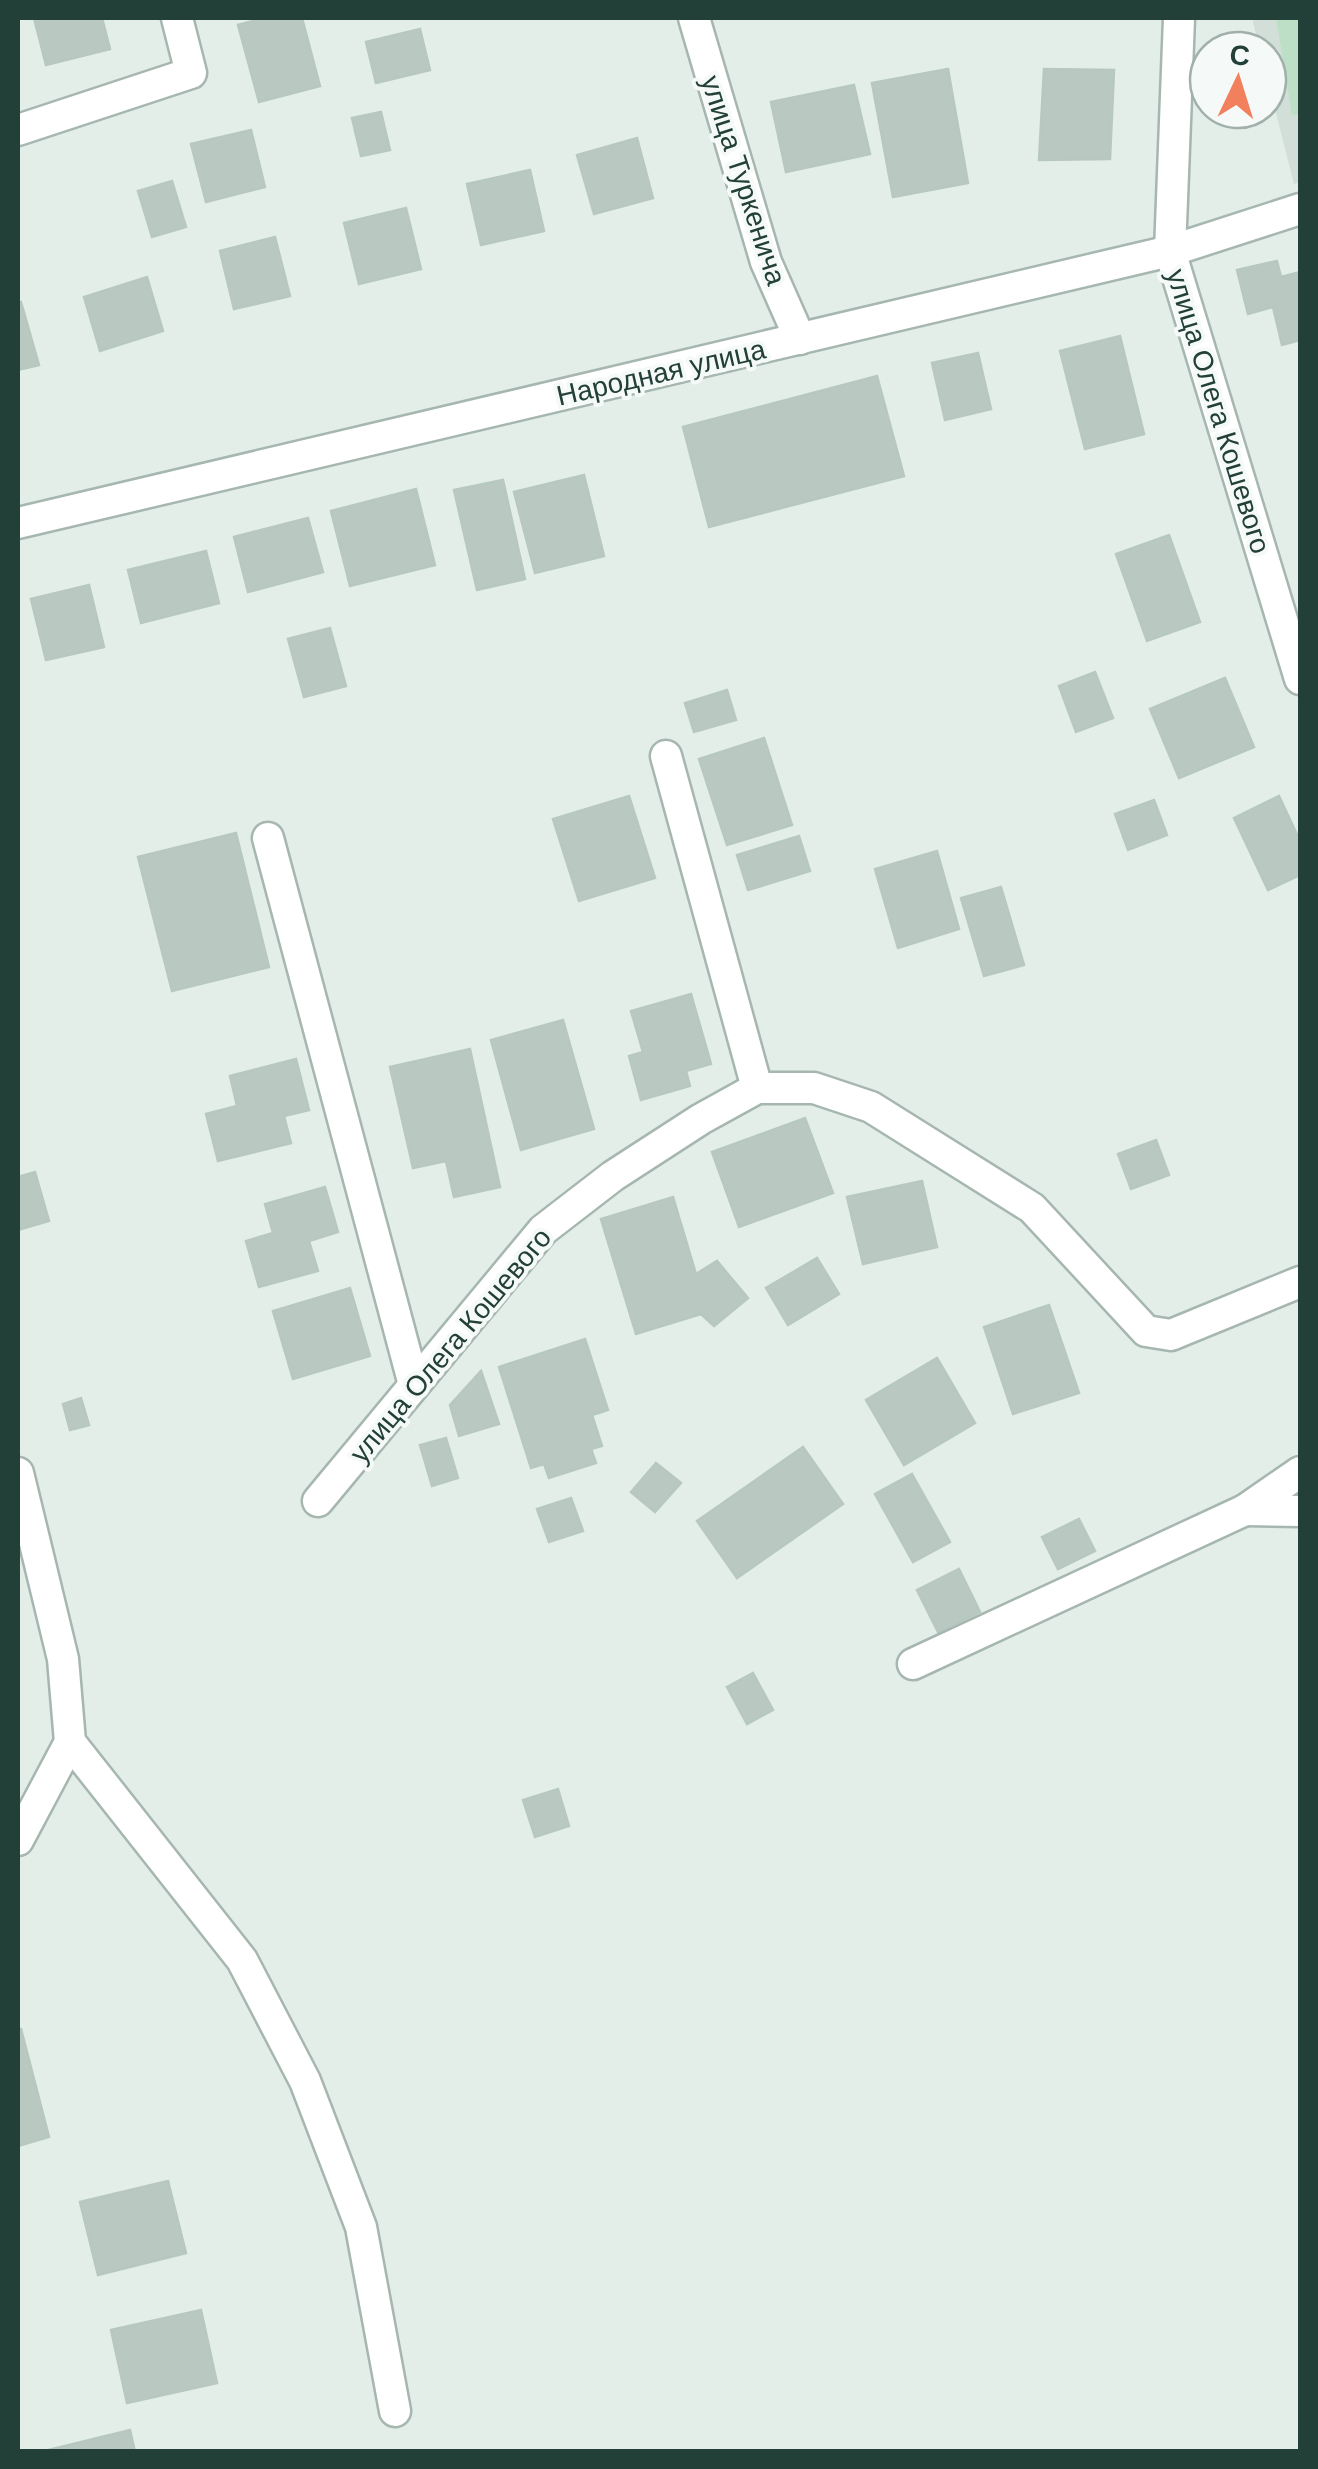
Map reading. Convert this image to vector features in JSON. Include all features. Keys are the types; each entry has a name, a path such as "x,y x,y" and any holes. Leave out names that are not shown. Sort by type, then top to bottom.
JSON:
{"street":[{"path":"18,130 191,74 176,18"},
{"name":"улица Туркенича","path":"694,18 766,262 800,340"},
{"name":"улица Олега Кошевого","path":"1179,18 1170,251 1300,679"},
{"name":"Народная улица","path":"18,522 1170,251 1300,209"},
{"path":"666,756 757,1088"},
{"path":"268,838 414,1385"},
{"name":"улица Олега Кошевого","path":"318,1501 543,1230 613,1176 701,1118 757,1088 814,1088 871,1107 1032,1208 1146,1331 1172,1334 1300,1282"},
{"path":"913,1664 1245,1510 1300,1472"},
{"path":"18,1473 63,1659 70,1742 18,1840"},
{"path":"1245,1510 1300,1512"},
{"path":"70,1742 242,1960 305,2081 361,2227 394,2411"}],"shaded area":[{"path":"1252,18 1300,18 1300,182 1294,184 1280,130 1288,130 1288,30 1255,30"}],"green space":[{"path":"1276,18 1300,18 1300,114 1292,115 1288,91 1288,30 1278,30"}],"building":[{"path":"34,18 102,18 110,49 46,65"},
{"path":"265,18 302,18 320,86 259,102 238,25"},
{"path":"420,29 430,70 376,83 366,42"},
{"path":"948,69 968,183 893,197 872,83"},
{"path":"1044,69 1114,70 1110,159 1039,160"},
{"path":"854,85 870,154 786,172 771,102"},
{"path":"381,112 390,150 361,156 352,118"},
{"path":"251,130 265,187 206,202 191,144"},
{"path":"637,138 653,198 594,214 577,155"},
{"path":"530,170 544,231 481,245 467,184"},
{"path":"172,181 186,227 152,237 138,191"},
{"path":"406,208 421,269 359,284 344,223"},
{"path":"275,237 290,296 234,309 220,251"},
{"path":"1277,261 1281,277 1300,272 1300,340 1282,345 1273,307 1248,314 1237,270"},
{"path":"147,277 163,331 100,351 84,297"},
{"path":"21,302 39,365 18,370 18,303"},
{"path":"1120,336 1144,434 1085,449 1060,351"},
{"path":"978,353 991,409 945,420 932,363"},
{"path":"877,376 904,476 709,527 683,427"},
{"path":"584,475 604,556 535,573 514,492"},
{"path":"503,480 525,579 477,590 454,490"},
{"path":"416,489 435,565 350,586 331,511"},
{"path":"308,518 323,572 248,592 234,537"},
{"path":"1169,535 1200,622 1147,641 1116,554"},
{"path":"206,551 219,603 141,623 128,570"},
{"path":"89,585 104,647 46,660 31,599"},
{"path":"330,628 346,686 304,697 288,639"},
{"path":"1095,672 1113,718 1076,732 1059,686"},
{"path":"1225,678 1254,747 1179,778 1150,709"},
{"path":"727,690 736,720 694,732 685,703"},
{"path":"764,738 792,825 727,845 699,759"},
{"path":"629,796 655,878 579,901 553,819"},
{"path":"1279,796 1300,841 1300,875 1268,890 1234,818"},
{"path":"1154,800 1167,835 1128,850 1115,814"},
{"path":"236,833 269,967 172,991 138,857"},
{"path":"799,836 810,871 748,890 737,855"},
{"path":"937,851 959,929 898,948 875,869"},
{"path":"1001,887 1024,965 984,976 961,898"},
{"path":"691,994 711,1064 686,1071 690,1086 641,1100 629,1056 643,1052 631,1011"},
{"path":"563,1020 594,1129 521,1150 491,1040"},
{"path":"470,1049 500,1187 454,1197 446,1161 413,1168 390,1067"},
{"path":"296,1059 309,1110 284,1116 291,1143 218,1161 206,1114 237,1106 230,1076"},
{"path":"805,1118 833,1193 739,1227 712,1152"},
{"path":"1156,1140 1169,1175 1131,1189 1118,1154"},
{"path":"35,1172 49,1221 18,1230 18,1177"},
{"path":"922,1181 937,1247 863,1264 847,1197"},
{"path":"325,1187 338,1232 309,1241 318,1271 259,1287 246,1241 273,1233 265,1204"},
{"path":"673,1197 696,1274 717,1261 748,1298 714,1326 701,1314 636,1334 601,1219"},
{"path":"817,1258 839,1294 788,1325 766,1288"},
{"path":"350,1288 370,1356 293,1379 273,1311"},
{"path":"1049,1305 1079,1393 1013,1414 984,1327"},
{"path":"585,1339 608,1410 592,1415 602,1446 591,1449 596,1463 549,1478 544,1464 531,1468 499,1367"},
{"path":"937,1358 975,1423 904,1465 866,1400"},
{"path":"481,1371 499,1424 459,1436 450,1405"},
{"path":"81,1398 89,1425 70,1430 63,1404"},
{"path":"446,1438 458,1478 432,1486 420,1445"},
{"path":"803,1447 843,1504 737,1578 697,1521"},
{"path":"656,1463 681,1483 655,1512 631,1492"},
{"path":"912,1474 950,1542 913,1562 875,1494"},
{"path":"571,1498 583,1531 549,1542 537,1509"},
{"path":"1079,1519 1095,1551 1058,1569 1042,1537"},
{"path":"959,1569 980,1612 938,1632 917,1590"},
{"path":"753,1673 773,1710 747,1724 727,1687"},
{"path":"558,1789 569,1826 535,1837 523,1800"},
{"path":"21,2029 49,2137 18,2146 18,2030"},
{"path":"168,2181 186,2253 98,2275 80,2202"},
{"path":"201,2310 217,2383 127,2403 111,2330"},
{"path":"130,2430 135,2452 48,2450"}]}
